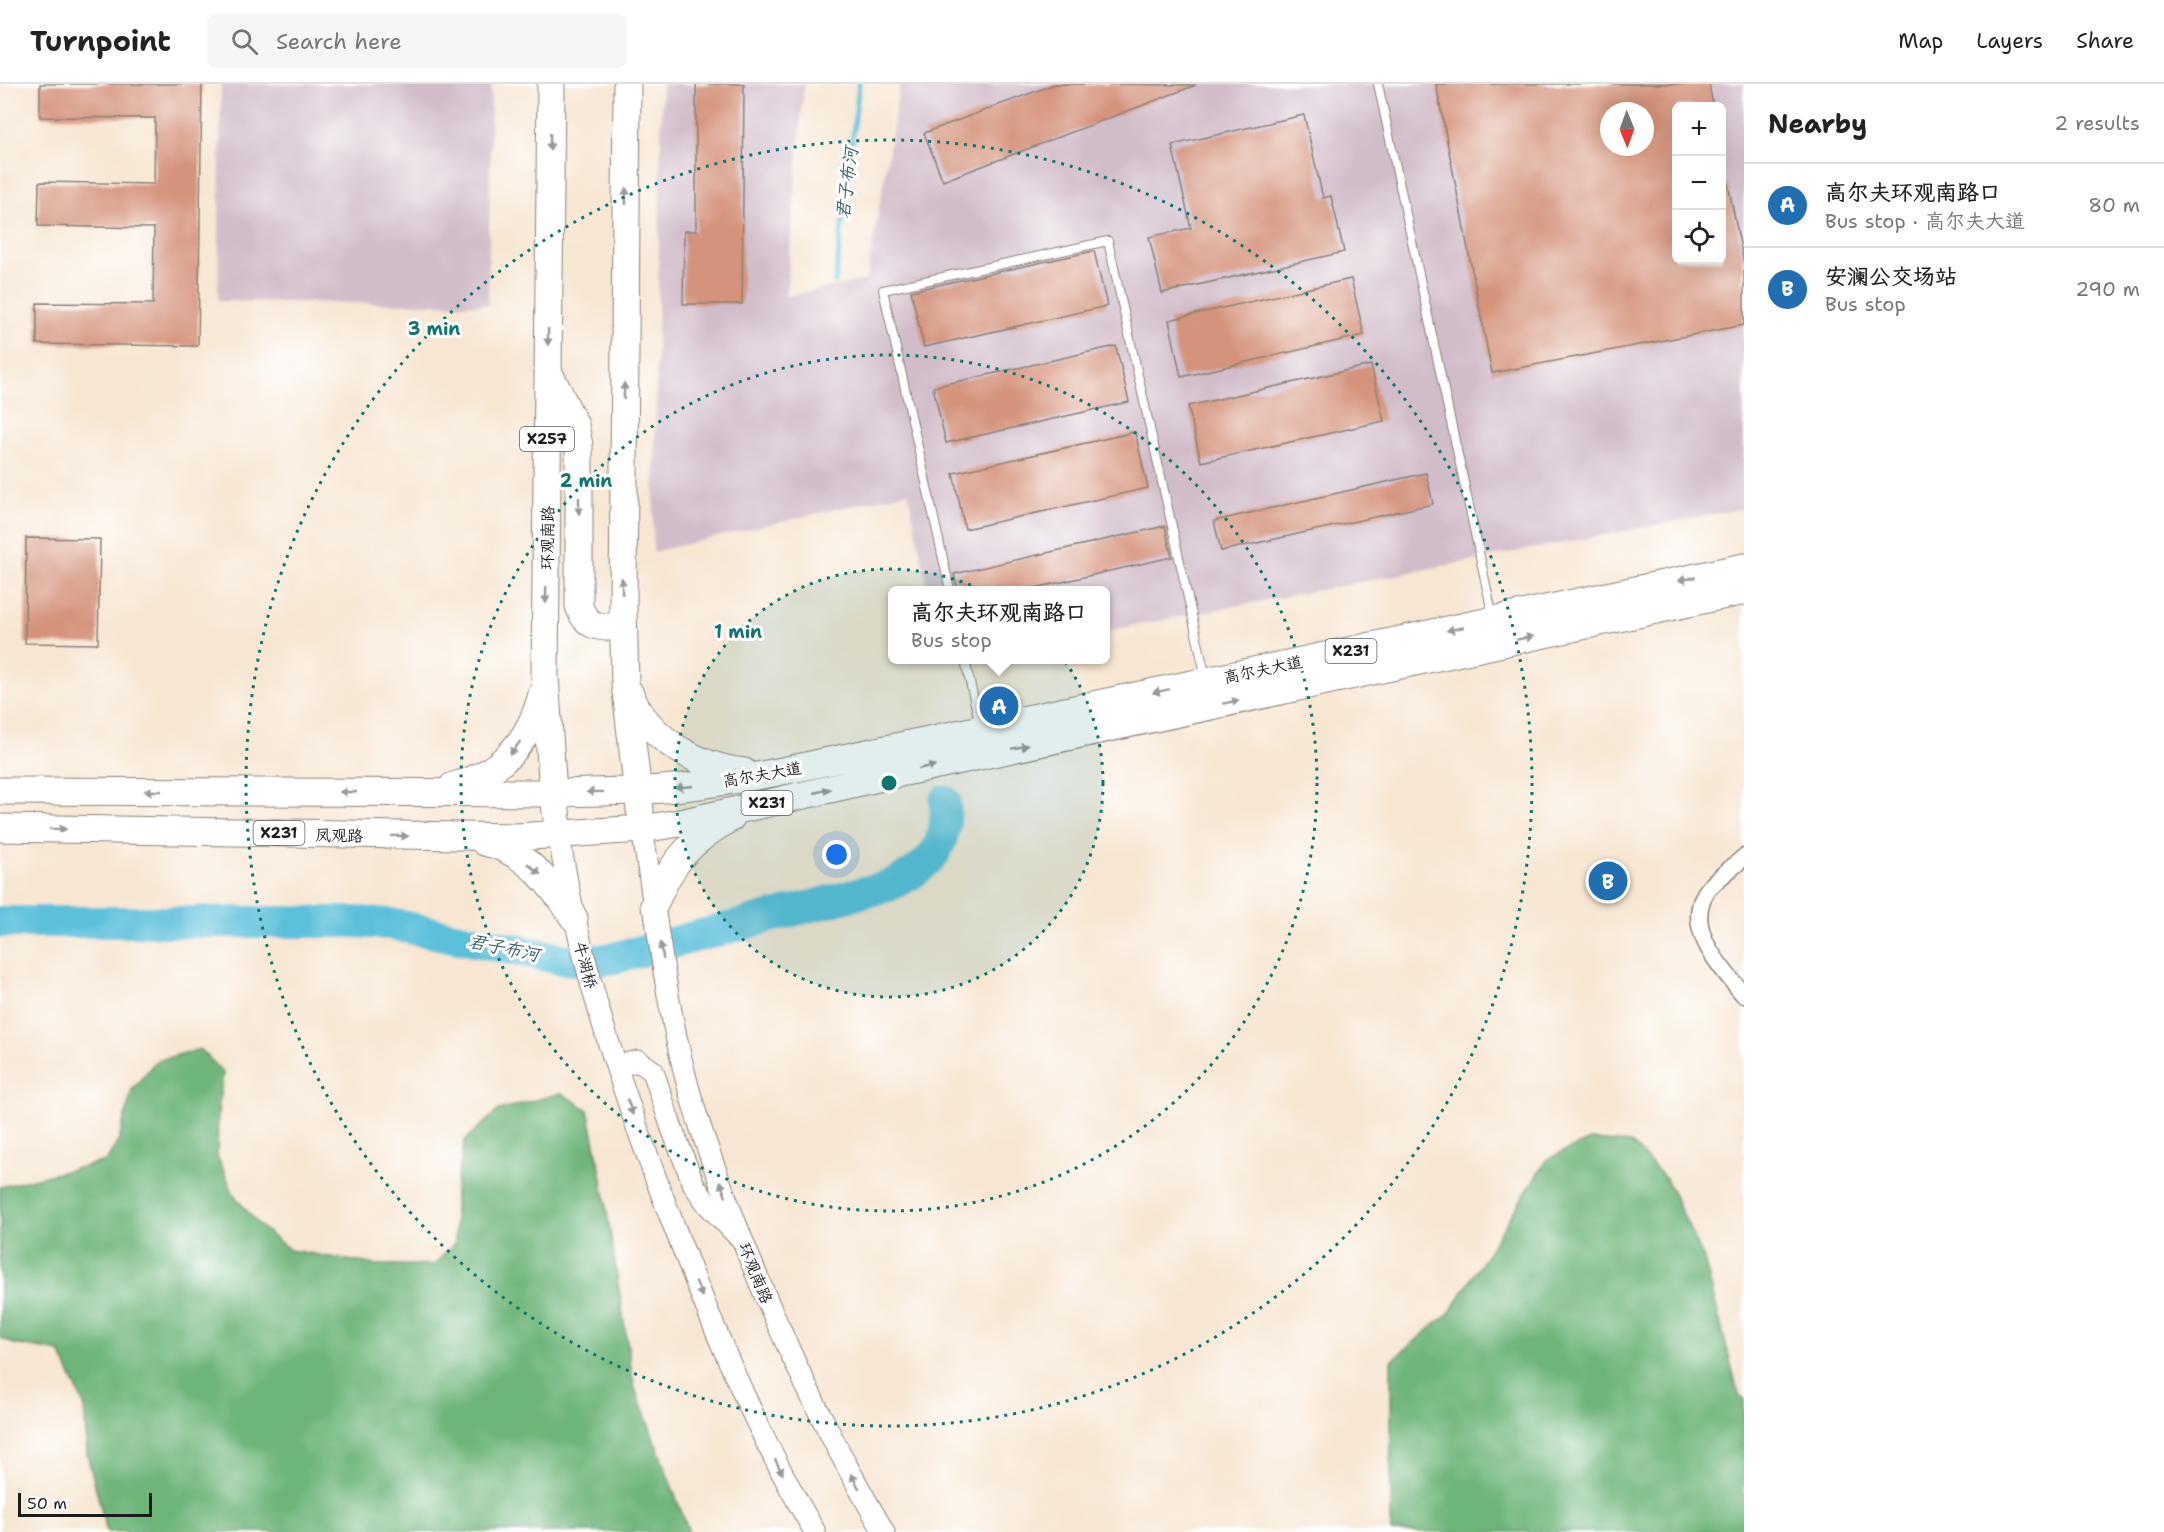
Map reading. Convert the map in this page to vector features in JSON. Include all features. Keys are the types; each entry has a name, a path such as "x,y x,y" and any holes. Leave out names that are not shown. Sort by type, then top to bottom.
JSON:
{"main road":[{"name":"环观南路","path":"551,84 545,676 553,793 559,836"},
{"path":"627,84 622,513 623,627 625,682 642,829"},
{"path":"548,370 575,425 579,445 579,606 582,616 589,623 599,627 623,627"},
{"name":"高尔夫大道","path":"967,741 1206,681 1744,567"},
{"name":"高尔夫大道","path":"967,741 1744,591"},
{"path":"419,792 461,784 482,776 500,765 515,750 528,731 537,711 545,676"},
{"path":"625,682 633,703 644,720 677,748 718,767 763,775"},
{"name":"X231","path":"888,762 967,741"},
{"name":"高尔夫大道","path":"637,791 888,762"},
{"name":"高尔夫大道","path":"642,829 685,822 773,802 888,762"},
{"name":"X231","path":"0,791 553,793 637,791"},
{"path":"654,905 674,865 691,845 741,813 773,802"},
{"name":"凤观路","path":"0,828 462,837 559,836 642,829"},
{"path":"462,837 490,843 511,852 530,865 550,884 574,918"}],"street":[{"path":"642,829 654,905"},
{"name":"环观南路","path":"559,836 574,918"},
{"path":"1744,857 1706,892 1700,910 1701,932 1712,957 1744,995"},
{"name":"环观南路","path":"654,905 669,998 691,1095 705,1142 772,1311 833,1441 884,1532"},
{"name":"牛湖桥","path":"574,918 616,1066"},
{"path":"743,1242 708,1205 694,1185 670,1126 652,1071 638,1061 616,1066 660,1192 720,1341 783,1474 815,1532"}],"lane":[{"path":"1378,84 1493,621"},
{"path":"949,586 883,290 1108,241 1206,681"},
{"path":"965,664 967,741"}],"shaded area":[{"path":"221,84 491,84 488,305 218,301"},
{"path":"662,84 804,84 786,296 867,280 900,84 1744,84 1744,508 1110,630 1110,586 927,586 908,492 653,552"}],"green space":[{"path":"200,1049 223,1072 218,1112 217,1156 235,1197 261,1227 290,1250 377,1265 434,1265 455,1243 455,1191 465,1140 499,1110 561,1093 588,1110 601,1173 634,1386 689,1532 107,1532 87,1454 84,1405 60,1352 14,1344 0,1338 0,1187 106,1161 119,1140 132,1090 156,1061"},
{"path":"1590,1140 1631,1143 1666,1179 1704,1259 1739,1396 1744,1399 1744,1532 1391,1532 1391,1361 1450,1312 1547,1159"}],"building":[{"path":"40,84 202,84 198,346 37,344 37,303 153,304 154,228 38,226 39,182 154,184 155,118 40,117"},
{"path":"696,84 744,84 742,304 683,304 684,231 696,231"},
{"path":"1055,84 1196,85 943,181 924,133"},
{"path":"1436,84 1709,84 1712,102 1672,102 1672,264 1726,264 1726,184 1728,184 1744,264 1744,325 1492,373"},
{"path":"1304,115 1323,198 1331,196 1344,252 1162,293 1149,237 1191,228 1172,145"},
{"path":"1094,251 1107,306 924,347 911,291"},
{"path":"1351,279 1364,335 1181,377 1169,320"},
{"path":"1116,346 1129,402 946,443 933,387"},
{"path":"1371,365 1384,421 1201,462 1188,406"},
{"path":"1135,432 1148,488 965,529 953,473"},
{"path":"1426,473 1433,504 1221,551 1214,521"},
{"path":"1165,526 1172,557 1044,586 957,586 954,574"},
{"path":"26,538 100,539 98,644 25,643"}],"waterway":[{"name":"君子布河","path":"835,282 859,84"},
{"name":"君子布河","path":"0,922 354,922 390,924 561,959 590,961 614,958 888,886 925,864 940,844 944,832 945,801"}],"place":[{"name":"高尔夫环观南路口","path":"999,706"},
{"name":"安澜公交场站","path":"1608,881"}]}
